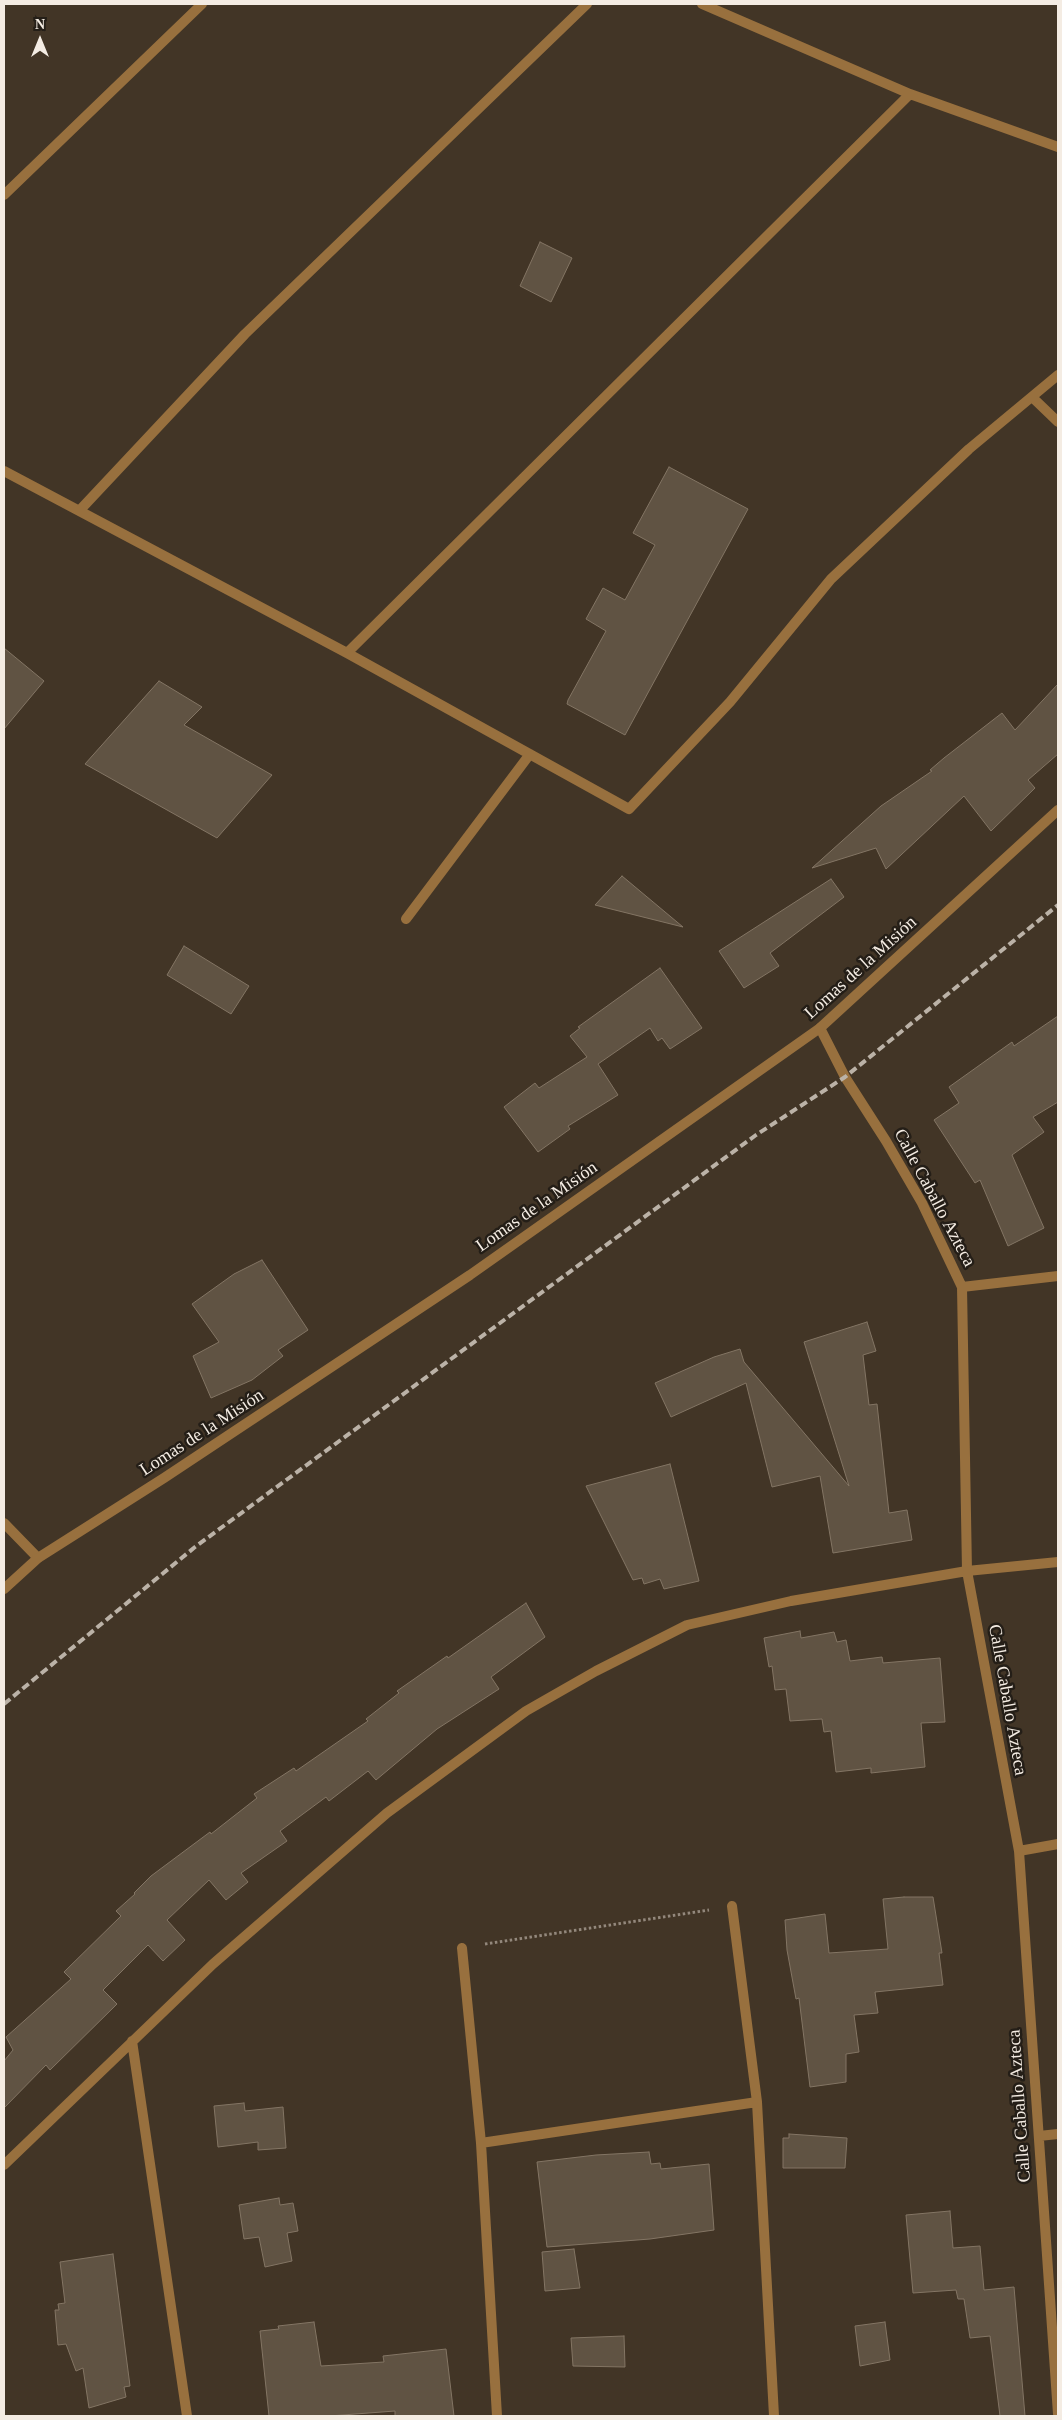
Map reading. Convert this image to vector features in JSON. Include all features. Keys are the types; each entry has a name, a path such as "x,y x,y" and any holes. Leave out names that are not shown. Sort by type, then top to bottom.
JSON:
{"street":[{"path":"4,195 202,4"},
{"path":"80,510 245,334 587,4"},
{"path":"702,4 910,94 1058,148"},
{"path":"347,653 910,94"},
{"path":"4,471 347,653 629,809 730,702 831,579 969,449 1058,375"},
{"path":"1032,397 1058,422"},
{"path":"406,919 530,754"},
{"name":"Lomas de la Misión","path":"4,1589 38,1558 164,1478 470,1274 820,1028 1058,810"},
{"name":"Calle Caballo Azteca","path":"820,1028 845,1078 886,1141 922,1203 962,1287 967,1571 1018,1851 1058,2414"},
{"path":"962,1287 1058,1276"},
{"path":"4,1523 38,1558"},
{"path":"4,2165 213,1964 387,1814 526,1711 596,1670 687,1626 791,1600 967,1571 1058,1562"},
{"path":"1018,1851 1058,1844"},
{"path":"732,1906 757,2102 774,2416"},
{"path":"462,1948 481,2143 497,2416"},
{"path":"132,2041 186,2416"},
{"path":"481,2143 757,2102"},
{"path":"1039,2136 1058,2134"}],"path":[{"path":"462,1948 732,1906"}],"building":[{"path":"540,242 572,258 551,302 520,286"},
{"path":"669,467 748,509 625,735 567,704 606,631 586,619 603,588 625,600 655,545 633,533"},
{"path":"4,648 44,681 4,729"},
{"path":"159,681 202,707 184,725 272,775 217,838 85,764"},
{"path":"1058,684 1058,754 1028,780 1035,788 991,831 964,796 886,869 876,848 812,868 881,806 932,771 930,770 944,758 1002,713 1015,730"},
{"path":"622,876 683,927 595,905"},
{"path":"831,879 844,897 770,953 779,966 744,988 719,951"},
{"path":"184,946 249,986 231,1014 167,975"},
{"path":"660,968 702,1028 670,1049 662,1038 658,1041 650,1028 598,1064 618,1095 568,1126 570,1129 538,1152 504,1107 535,1083 539,1088 587,1057 570,1036 580,1028 578,1027"},
{"path":"1058,1016 1058,1102 1033,1117 1044,1132 1012,1155 1044,1228 1008,1246 980,1180 975,1183 934,1120 959,1103 949,1087 1012,1042 1014,1046"},
{"path":"262,1260 308,1330 278,1350 283,1356 252,1380 211,1398 193,1356 219,1342 192,1304 234,1274"},
{"path":"867,1322 876,1351 863,1355 869,1405 877,1404 889,1513 907,1510 912,1540 833,1553 820,1476 772,1487 746,1383 671,1417 655,1383 714,1357 740,1349 744,1362 849,1486 804,1342"},
{"path":"670,1464 699,1581 664,1589 660,1579 644,1584 642,1578 633,1580 586,1486"},
{"path":"526,1603 545,1637 491,1677 499,1689 437,1729 376,1780 368,1771 329,1801 326,1797 280,1831 287,1841 241,1873 248,1882 226,1900 209,1880 167,1920 185,1940 163,1961 148,1945 103,1990 117,2004 50,2070 46,2065 4,2108 4,2061 13,2050 6,2037 71,1979 64,1972 121,1916 116,1911 151,1876 210,1832 211,1834 257,1798 254,1794 294,1768 296,1771 368,1721 366,1719 399,1693 397,1691"},
{"path":"800,1631 801,1638 834,1632 837,1642 846,1640 850,1661 882,1657 883,1663 940,1658 945,1722 921,1723 925,1767 871,1773 871,1768 836,1772 831,1731 824,1732 822,1719 790,1721 786,1689 775,1690 772,1666 769,1667 764,1638"},
{"path":"933,1897 942,1953 939,1953 943,1985 875,1992 878,2013 854,2015 859,2052 846,2054 846,2082 810,2087 799,1998 796,1999 787,1950 785,1920 825,1914 829,1953 888,1949 883,1899"},
{"path":"244,2103 245,2111 283,2107 286,2148 258,2150 258,2142 218,2147 214,2106"},
{"path":"789,2134 847,2138 845,2168 783,2168 783,2138 789,2138"},
{"path":"649,2152 651,2164 660,2163 661,2169 709,2164 714,2230 650,2239 547,2247 537,2162 596,2155"},
{"path":"279,2198 280,2205 293,2203 298,2231 287,2233 292,2261 265,2267 259,2237 244,2239 239,2205"},
{"path":"950,2211 953,2248 980,2246 984,2290 1014,2287 1025,2416 1000,2416 990,2336 970,2338 964,2299 958,2299 956,2290 913,2293 906,2215"},
{"path":"574,2249 580,2288 545,2291 542,2252"},
{"path":"113,2254 130,2386 124,2387 126,2397 89,2408 83,2368 76,2371 66,2344 58,2345 55,2310 59,2310 58,2304 65,2303 60,2262"},
{"path":"314,2322 321,2366 384,2362 383,2356 446,2349 454,2416 395,2416 395,2411 329,2416 269,2416 260,2331 279,2329 278,2326"},
{"path":"885,2322 890,2360 860,2366 855,2326"},
{"path":"624,2336 625,2367 573,2366 571,2338"}],"railway":[{"path":"4,1704 195,1547 756,1135 845,1077 1058,905"}]}
